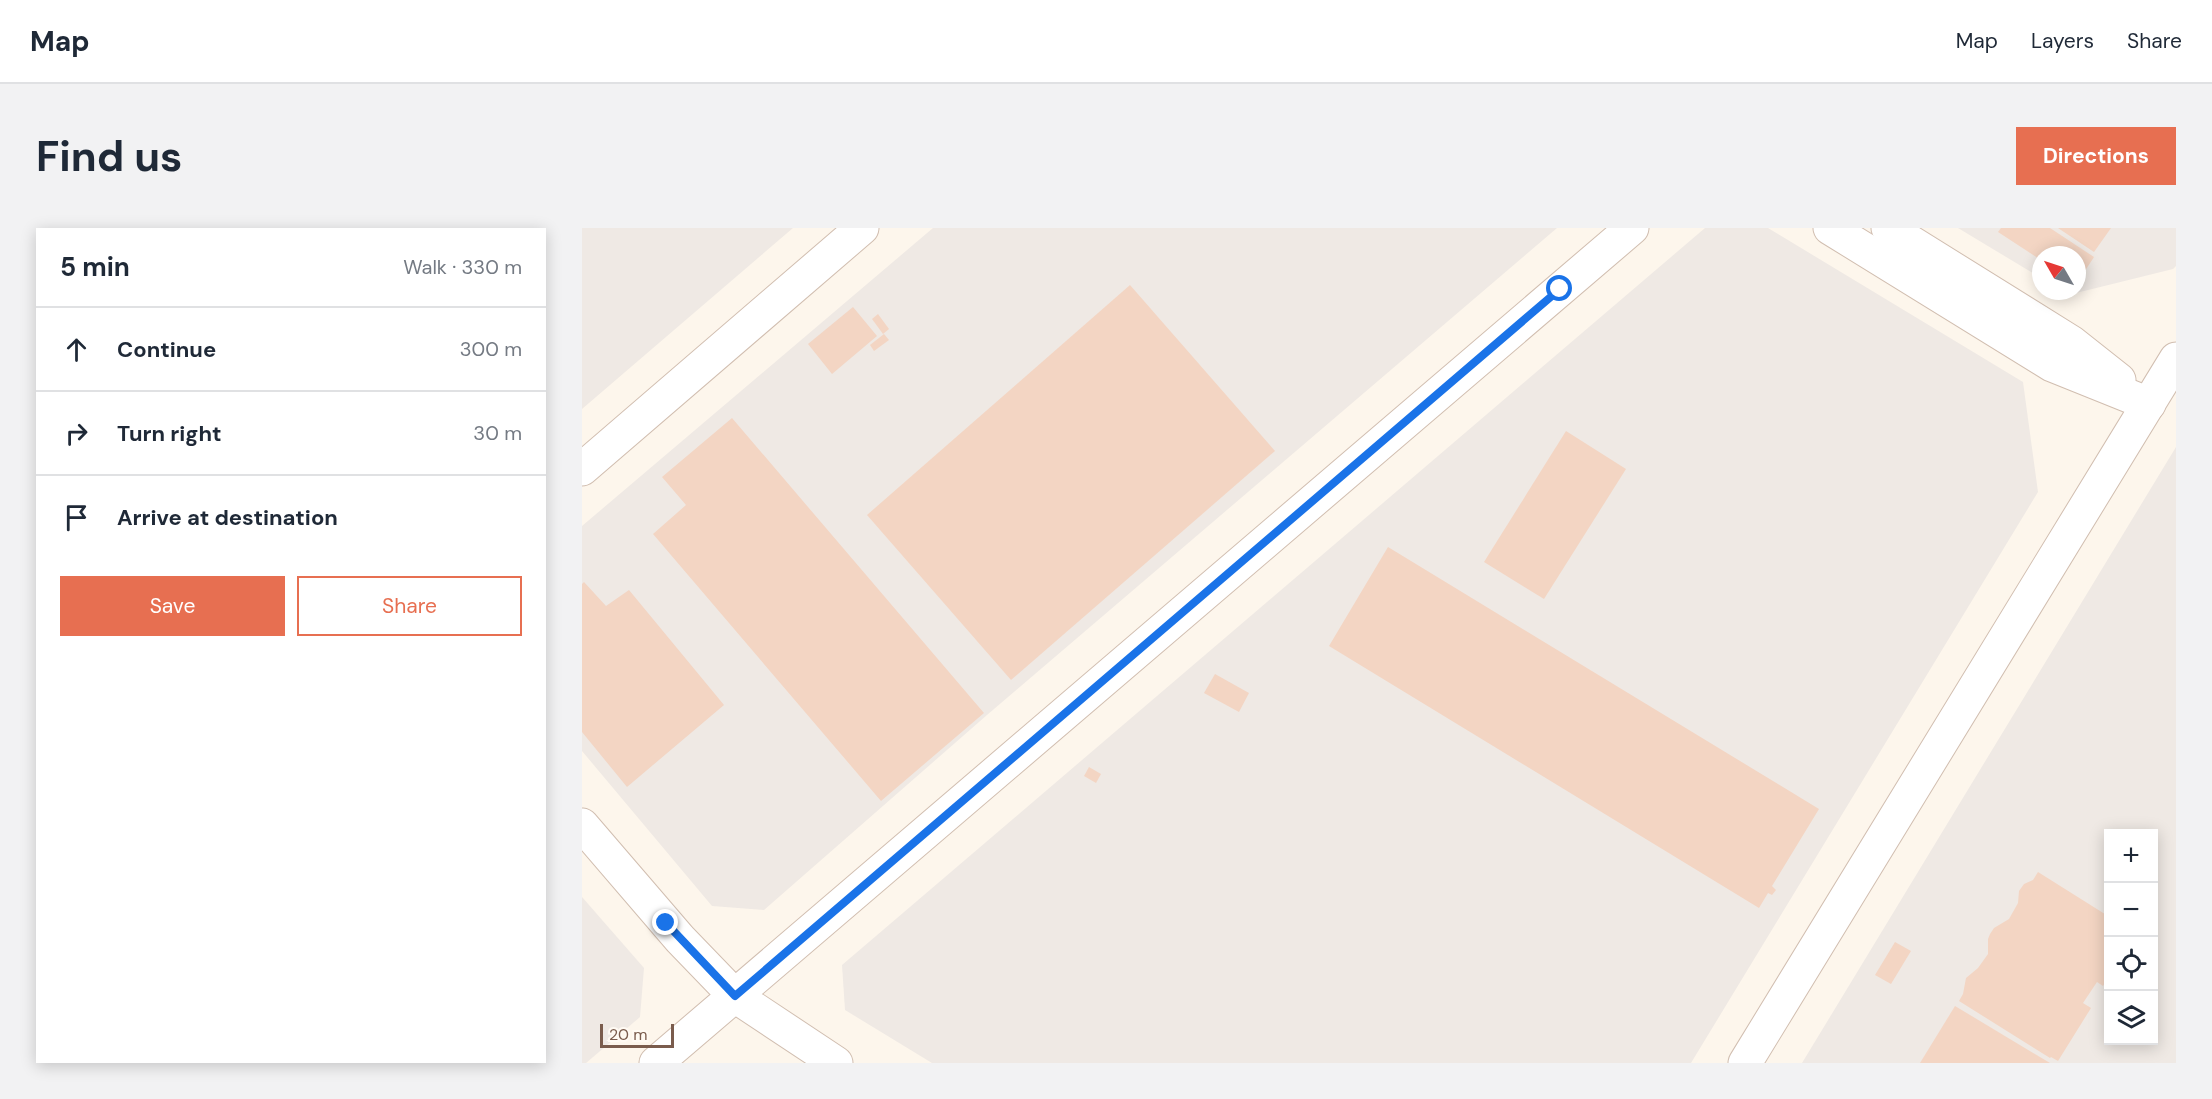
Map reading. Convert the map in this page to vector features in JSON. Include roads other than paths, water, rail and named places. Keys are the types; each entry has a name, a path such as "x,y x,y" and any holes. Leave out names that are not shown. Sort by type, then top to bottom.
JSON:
{"street":[{"path":"582,469 862,228"},
{"path":"656,1063 1632,228"},
{"path":"1830,228 2052,365 2149,404"},
{"path":"1888,228 2071,342 2149,404"},
{"path":"1745,1063 2176,359"},
{"path":"582,825 680,939 735,996 836,1063"}]}
